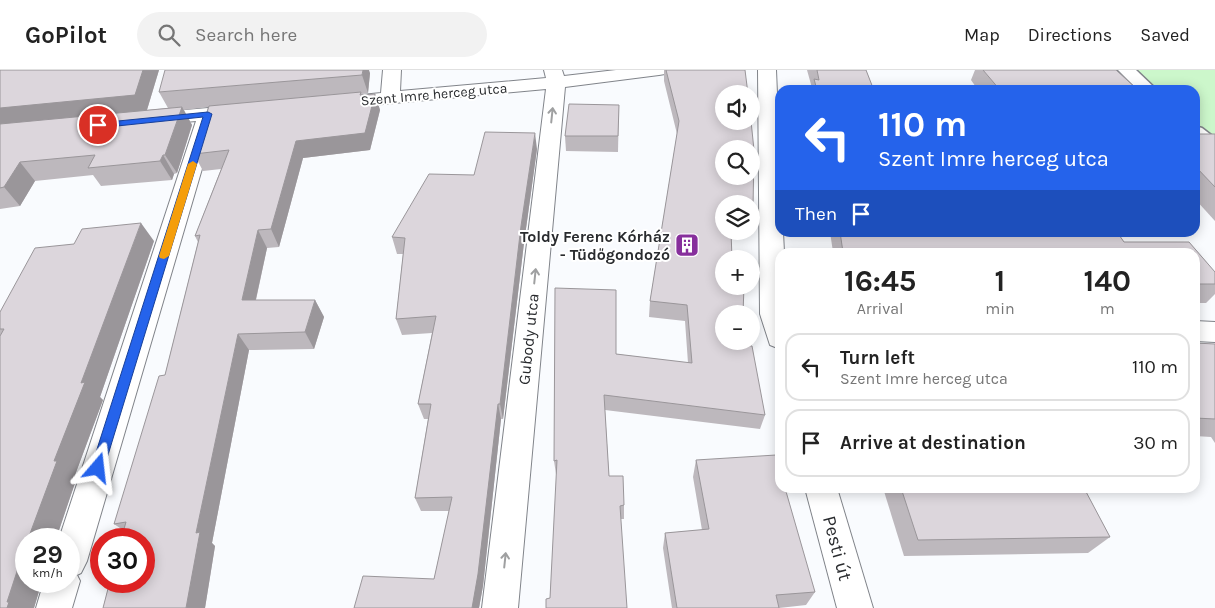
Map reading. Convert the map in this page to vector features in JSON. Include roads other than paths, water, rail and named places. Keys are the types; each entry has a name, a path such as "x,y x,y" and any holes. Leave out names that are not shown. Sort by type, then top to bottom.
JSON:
{"street":[{"path":"390,98 392,70"},
{"name":"Szent Imre herceg utca","path":"323,104 390,98 554,77 659,70"},
{"path":"767,70 775,254"},
{"path":"1126,70 1142,85"},
{"name":"Gubody utca","path":"500,608 554,77"},
{"path":"137,121 158,110 208,114 256,110"},
{"path":"79,528 208,114"},
{"path":"1200,331 1215,332"},
{"name":"Pesti út","path":"822,493 855,608"},
{"path":"54,608 58,593"}],"place":[{"name":"Toldy Ferenc Kórház - Tüdőgondozó","path":"687,245"}]}
